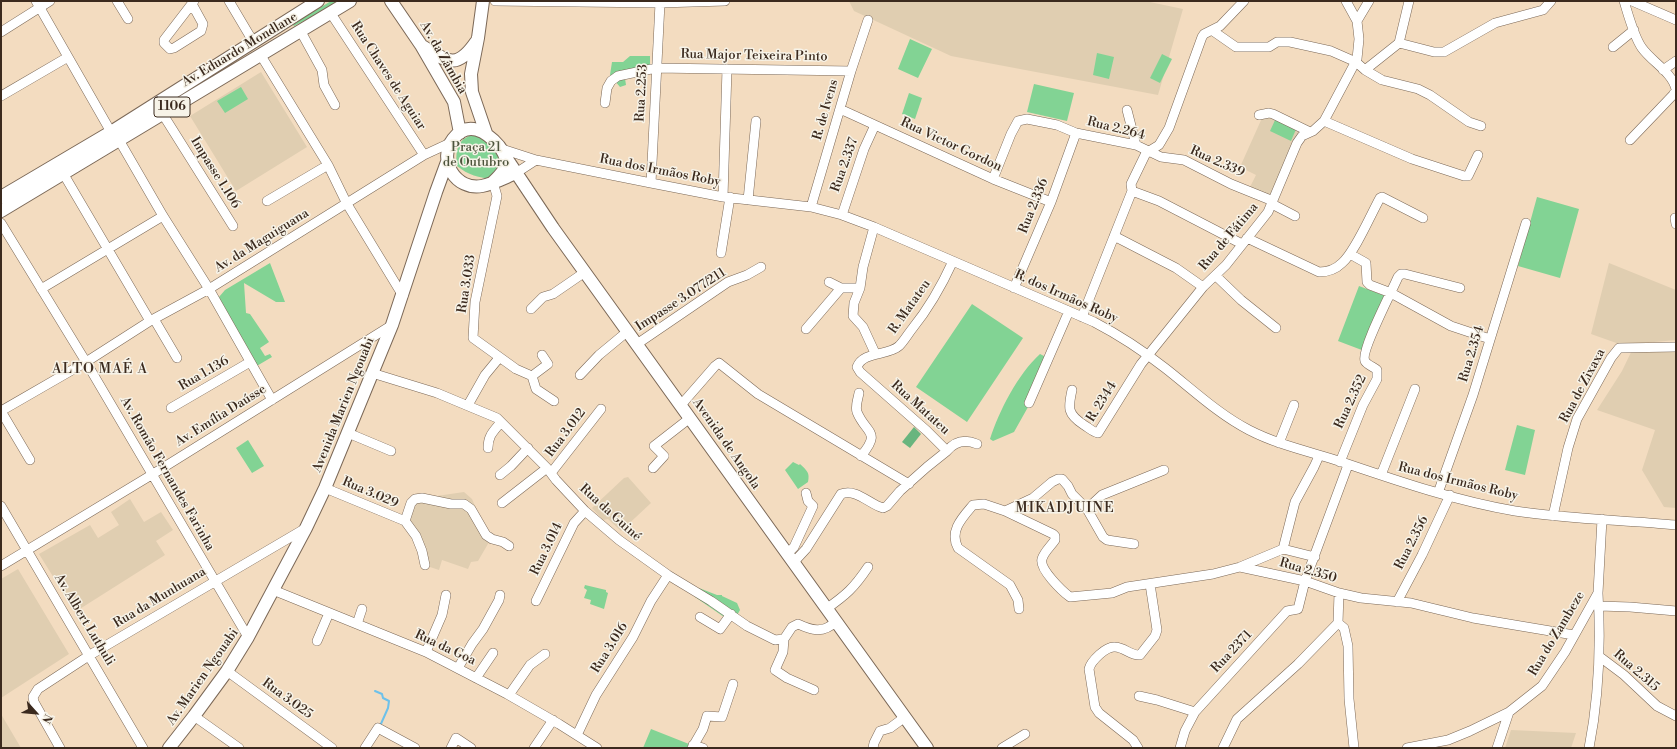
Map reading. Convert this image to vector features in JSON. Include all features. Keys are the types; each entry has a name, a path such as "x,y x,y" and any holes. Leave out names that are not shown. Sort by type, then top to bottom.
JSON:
{"main road":[{"name":"Av. Eduardo Mondlane","path":"1,211 63,173 115,136 318,1"},
{"name":"Av. Eduardo Mondlane","path":"1,197 115,136 162,113 350,1"},
{"name":"Av. da Zâmbia","path":"391,1 421,45 454,102 456,137"},
{"path":"483,1 471,74 472,92 486,132 503,152 506,160 502,173 493,182"},
{"path":"421,45 446,60 458,60 467,55 478,38"},
{"path":"486,132 479,129 472,129 467,130 456,137 449,148 448,162 450,171 456,178 468,185 481,186 516,173"},
{"name":"Avenida de Angola","path":"503,152 585,272 927,748"},
{"name":"Avenida Marien Ngouabi","path":"257,620 326,488 392,325 436,192 448,162"},
{"path":"436,192 447,182 456,178"},
{"name":"Av. Marien Ngouabi","path":"169,748 227,671 257,620"}],"street":[{"path":"1,32 38,4 50,1"},
{"path":"117,1 128,19"},
{"path":"229,1 254,43"},
{"path":"496,1 660,3 725,1"},
{"path":"1082,317 1132,191 1131,184 1146,153 1159,145 1169,128 1204,34 1220,26 1244,1"},
{"name":"Rua de Fátima","path":"1148,356 1203,287 1216,276 1268,212 1297,143 1302,136 1313,131 1324,121 1356,62 1359,39 1357,21 1346,1"},
{"path":"1357,21 1369,1"},
{"path":"1365,70 1399,42 1409,1"},
{"path":"1399,42 1434,52 1444,52 1495,23 1543,10 1551,1"},
{"path":"1624,1 1641,48 1675,84 1676,89 1673,95 1630,140"},
{"path":"1632,1 1676,20"},
{"path":"193,2 203,24 201,31 170,49 164,43 164,40 193,2"},
{"name":"Rua 2.253","path":"651,183 660,3"},
{"path":"38,4 115,136 209,289 272,400"},
{"name":"Rua Chaves de Aguiar","path":"330,12 424,155"},
{"name":"R. de Ivens","path":"814,208 851,71 868,20"},
{"path":"300,30 322,70 324,85 335,105"},
{"path":"1613,47 1634,30"},
{"path":"1212,31 1236,47 1269,47 1277,42 1290,42 1330,51 1356,62 1365,70 1382,80 1418,89 1430,95 1469,122 1480,126"},
{"path":"260,54 328,166 347,204 402,296"},
{"path":"1,96 68,57"},
{"path":"1663,70 1676,61"},
{"name":"Rua Major Teixeira Pinto","path":"605,103 607,88 611,81 618,76 656,68 851,71"},
{"path":"721,253 726,197 727,69"},
{"name":"Rua Victor Gordon","path":"840,110 875,124 994,179 1051,202"},
{"path":"1127,110 1136,146"},
{"name":"Impasse 1.106","path":"162,113 233,226"},
{"path":"1259,115 1269,113 1273,114 1310,132"},
{"name":"Rua 2.264","path":"994,179 1011,134 1018,121 1027,119 1057,125 1076,133 1136,146 1149,151"},
{"path":"748,200 756,121"},
{"path":"1324,121 1412,159 1464,176 1468,176 1471,172 1478,155"},
{"name":"Rua 2.337","path":"842,215 861,156 875,124"},
{"name":"Rua 2.336","path":"1014,288 1051,202 1076,133"},
{"name":"Av. da Maguiguana","path":"1,411 86,362 152,320 209,289 424,155 456,137"},
{"name":"Rua 2.339","path":"1149,151 1161,157 1184,160 1273,203 1295,216"},
{"name":"Rua dos Irmãos Roby","path":"503,152 536,160 726,197 814,208"},
{"path":"516,173 536,160"},
{"path":"267,201 328,166"},
{"path":"63,173 107,249 177,358"},
{"name":"Rua 3.033","path":"493,182 497,196 475,302 473,338 516,369 532,376"},
{"path":"1132,191 1159,201 1245,241 1319,272 1333,270 1350,254 1380,198 1382,197 1423,218"},
{"name":"R. dos Irmãos Roby","path":"814,208 842,215 874,227 1082,317 1121,337 1230,419 1279,443 1308,452"},
{"path":"41,289 163,216"},
{"name":"Av. Romão Fernandes Farinha","path":"1,223 153,474 248,637"},
{"name":"Rua 2.354","path":"1438,493 1473,395 1526,223"},
{"path":"874,227 863,267 860,288 854,303 853,316 863,327 875,353"},
{"path":"1114,236 1176,268 1203,287"},
{"path":"1350,254 1366,263 1367,282 1370,285 1391,293 1451,326 1490,339"},
{"name":"R. Matateu","path":"875,353 890,352 899,345 938,293 953,261"},
{"name":"Impasse 3.077/211","path":"638,344 728,282 747,275 761,267"},
{"path":"531,309 542,297 553,294 585,272"},
{"path":"1391,293 1398,277 1401,274 1460,288"},
{"path":"1216,276 1241,300 1276,328"},
{"path":"829,282 840,288 860,288"},
{"path":"806,329 840,288"},
{"name":"Rua 2.352","path":"1344,463 1363,405 1378,376 1377,370 1364,360 1364,354 1391,293"},
{"path":"1029,403 1069,312"},
{"name":"Av. Emília Daússe","path":"1,566 153,474 392,325"},
{"path":"580,375 599,355 628,331"},
{"name":"Rua de Zixaxa","path":"1553,516 1568,448 1577,419 1618,348 1676,347"},
{"name":"Rua Matateu","path":"790,558 806,549 841,494 846,492 857,495 883,508 888,506 926,467 947,451 927,431 860,372 857,367 859,364 875,353"},
{"path":"542,355 548,364 532,376 536,389 554,401"},
{"name":"R. 2344","path":"1072,390 1069,406 1071,414 1075,420 1098,433 1141,364 1148,356"},
{"path":"468,405 485,375 499,358"},
{"name":"Rua 1.136","path":"171,408 250,362"},
{"path":"681,405 719,363 758,394 908,484"},
{"name":"Rua da Guiné","path":"372,373 402,381 468,405 497,418 528,448 585,511 619,540 668,575 764,636 774,640 784,639"},
{"path":"1381,475 1415,389"},
{"path":"859,393 857,411 871,436 871,443 861,456"},
{"path":"1279,443 1294,405"},
{"name":"Rua 3.012","path":"502,503 549,471 601,409"},
{"path":"1,411 30,460"},
{"path":"653,468 664,456 654,446 690,418"},
{"path":"488,448 488,438 501,422"},
{"path":"348,433 391,451"},
{"path":"947,451 951,446 962,440 976,444"},
{"path":"500,475 528,448"},
{"name":"Rua dos Irmãos Roby","path":"1308,452 1438,493 1480,504 1553,516 1676,525"},
{"path":"1283,549 1295,502 1319,456"},
{"path":"1305,581 1315,557 1344,463"},
{"path":"1088,509 1102,494 1164,470"},
{"path":"1019,609 1018,600 1010,585 958,548 955,541 954,532 962,517 973,505 984,504 1005,511 1033,498 1052,482 1058,479 1064,480 1072,494 1088,509 1103,537 1107,540 1134,544"},
{"name":"Rua 3.029","path":"326,488 404,521"},
{"path":"790,558 813,506 808,501 806,493"},
{"name":"Rua 2.356","path":"1397,602 1422,556 1450,495"},
{"path":"425,565 422,551 416,536 404,521 411,503 415,499 422,498 451,504 464,504 471,509 486,535 492,540 503,542 509,546"},
{"name":"Av. Albert Luthuli","path":"1,506 90,655 143,748"},
{"name":"Rua 3.014","path":"536,601 574,522 585,511"},
{"name":"Rua 2.350","path":"1005,511 1055,536 1055,540 1041,561 1045,572 1071,598 1112,593 1126,587 1213,574 1240,567 1305,581 1339,593 1376,600 1426,606 1473,618 1574,635"},
{"name":"Rua do Zambeze","path":"1407,748 1447,744 1509,712 1542,686 1566,652 1598,593 1602,519"},
{"name":"Rua da Munhuana","path":"60,748 32,697 38,689 90,655 306,528"},
{"path":"1240,567 1283,549 1315,557"},
{"path":"826,609 853,589 868,567"},
{"name":"Rua 3.016","path":"577,735 596,695 633,637 668,575"},
{"name":"Rua 2371","path":"1180,748 1185,731 1195,712 1287,611 1298,609 1305,581"},
{"path":"1138,748 1133,740 1099,713 1095,707 1089,669 1090,665 1101,653 1112,647 1119,648 1136,655 1140,654 1155,636 1156,630 1150,584"},
{"name":"Rua da Goa","path":"273,590 426,652 509,695 553,720 597,748"},
{"path":"1223,748 1238,719 1298,664 1338,623 1339,593"},
{"path":"1589,748 1595,718 1600,657 1598,593"},
{"path":"426,652 442,615 446,595"},
{"path":"458,668 502,598"},
{"path":"1598,606 1676,611"},
{"path":"357,624 362,609"},
{"path":"317,641 329,613"},
{"path":"700,616 720,629 731,614"},
{"path":"814,690 787,678 775,670 783,652 784,639 792,627 798,624 815,631 831,627 835,622"},
{"path":"1338,623 1344,628 1348,646 1349,699 1354,748"},
{"path":"476,678 493,653"},
{"path":"509,695 530,665 545,654"},
{"name":"Rua 2.315","path":"1600,657 1624,675 1657,706 1676,716"},
{"name":"Rua 3.025","path":"227,671 332,748"},
{"path":"703,748 692,747 703,729 707,716 722,717 733,684"},
{"path":"1139,696 1195,712"},
{"path":"1497,748 1509,712"},
{"path":"194,716 239,748"},
{"path":"873,748 880,731 890,728 905,717"},
{"path":"534,748 553,720"},
{"path":"365,748 378,728 416,748"},
{"path":"1002,748 1025,734"},
{"path":"451,748 456,738 471,748"}],"shaded area":[{"path":"849,1 1145,1 1183,9 1158,95 951,56 854,11"},
{"path":"261,72 307,147 236,191 190,116"},
{"path":"1266,116 1299,131 1271,199 1249,189 1256,175 1240,167 1262,118"},
{"path":"1609,263 1676,290 1676,340 1622,345 1591,334"},
{"path":"1676,344 1676,508 1664,507 1642,470 1655,430 1597,410 1622,371 1634,346"},
{"path":"628,477 651,503 621,531 608,519 603,520 592,508 624,478"},
{"path":"464,492 472,499 480,517 492,537 478,561 471,562 468,569 442,560 439,570 430,567 407,520 416,499"},
{"path":"130,499 144,522 161,512 173,530 156,541 165,555 75,612 39,554 90,525 98,538 119,525 111,512"},
{"path":"18,569 69,654 1,698 1,579"},
{"path":"1,714 21,748 1,748"},
{"path":"1511,730 1576,733 1571,748 1505,748"}],"green space":[{"path":"331,1 342,1 294,26 292,24 295,23"},
{"path":"910,39 932,49 918,78 898,69"},
{"path":"1097,53 1114,57 1109,79 1093,75"},
{"path":"1162,54 1172,59 1160,83 1150,78"},
{"path":"630,56 650,56 650,67 624,72 626,85 620,87 610,75 612,62 623,62"},
{"path":"1034,84 1074,93 1067,121 1027,112"},
{"path":"241,87 248,99 225,113 217,101"},
{"path":"909,93 922,98 915,119 902,114"},
{"path":"1276,118 1297,127 1291,141 1270,131"},
{"name":"Praça 21 de Outubro","path":"477,134 489,141 503,162 493,179 474,176 457,166 457,149 459,145 466,138"},
{"path":"1537,197 1579,209 1560,278 1518,266"},
{"path":"270,263 285,302 276,302 244,283 246,313 250,314 269,342 260,348 265,356 270,354 272,357 255,367 219,297 225,290"},
{"path":"1359,286 1388,297 1367,352 1338,341"},
{"path":"972,304 1023,338 967,422 916,387"},
{"path":"1040,354 1050,359 1046,375 1014,432 993,441 990,439 1004,405 1024,372"},
{"path":"1517,425 1535,430 1525,475 1505,470"},
{"path":"914,427 921,434 910,448 902,442"},
{"path":"248,440 264,466 252,473 236,448"},
{"path":"793,462 799,465 800,464 806,470 809,479 808,482 798,489 785,470"},
{"path":"585,585 606,590 608,593 604,609 590,604 591,600 584,598 587,590 584,588"},
{"path":"699,588 717,595 722,595 737,603 740,610 735,619 727,619 695,597"},
{"path":"651,729 694,746 693,748 643,748"}],"waterway":[{"path":"375,691 382,694 383,698 389,701 388,708 380,726"}],"district":[{"name":"ALTO MAÉ A","path":"100,370"},
{"name":"MIKADJUINE","path":"1065,509"}]}
